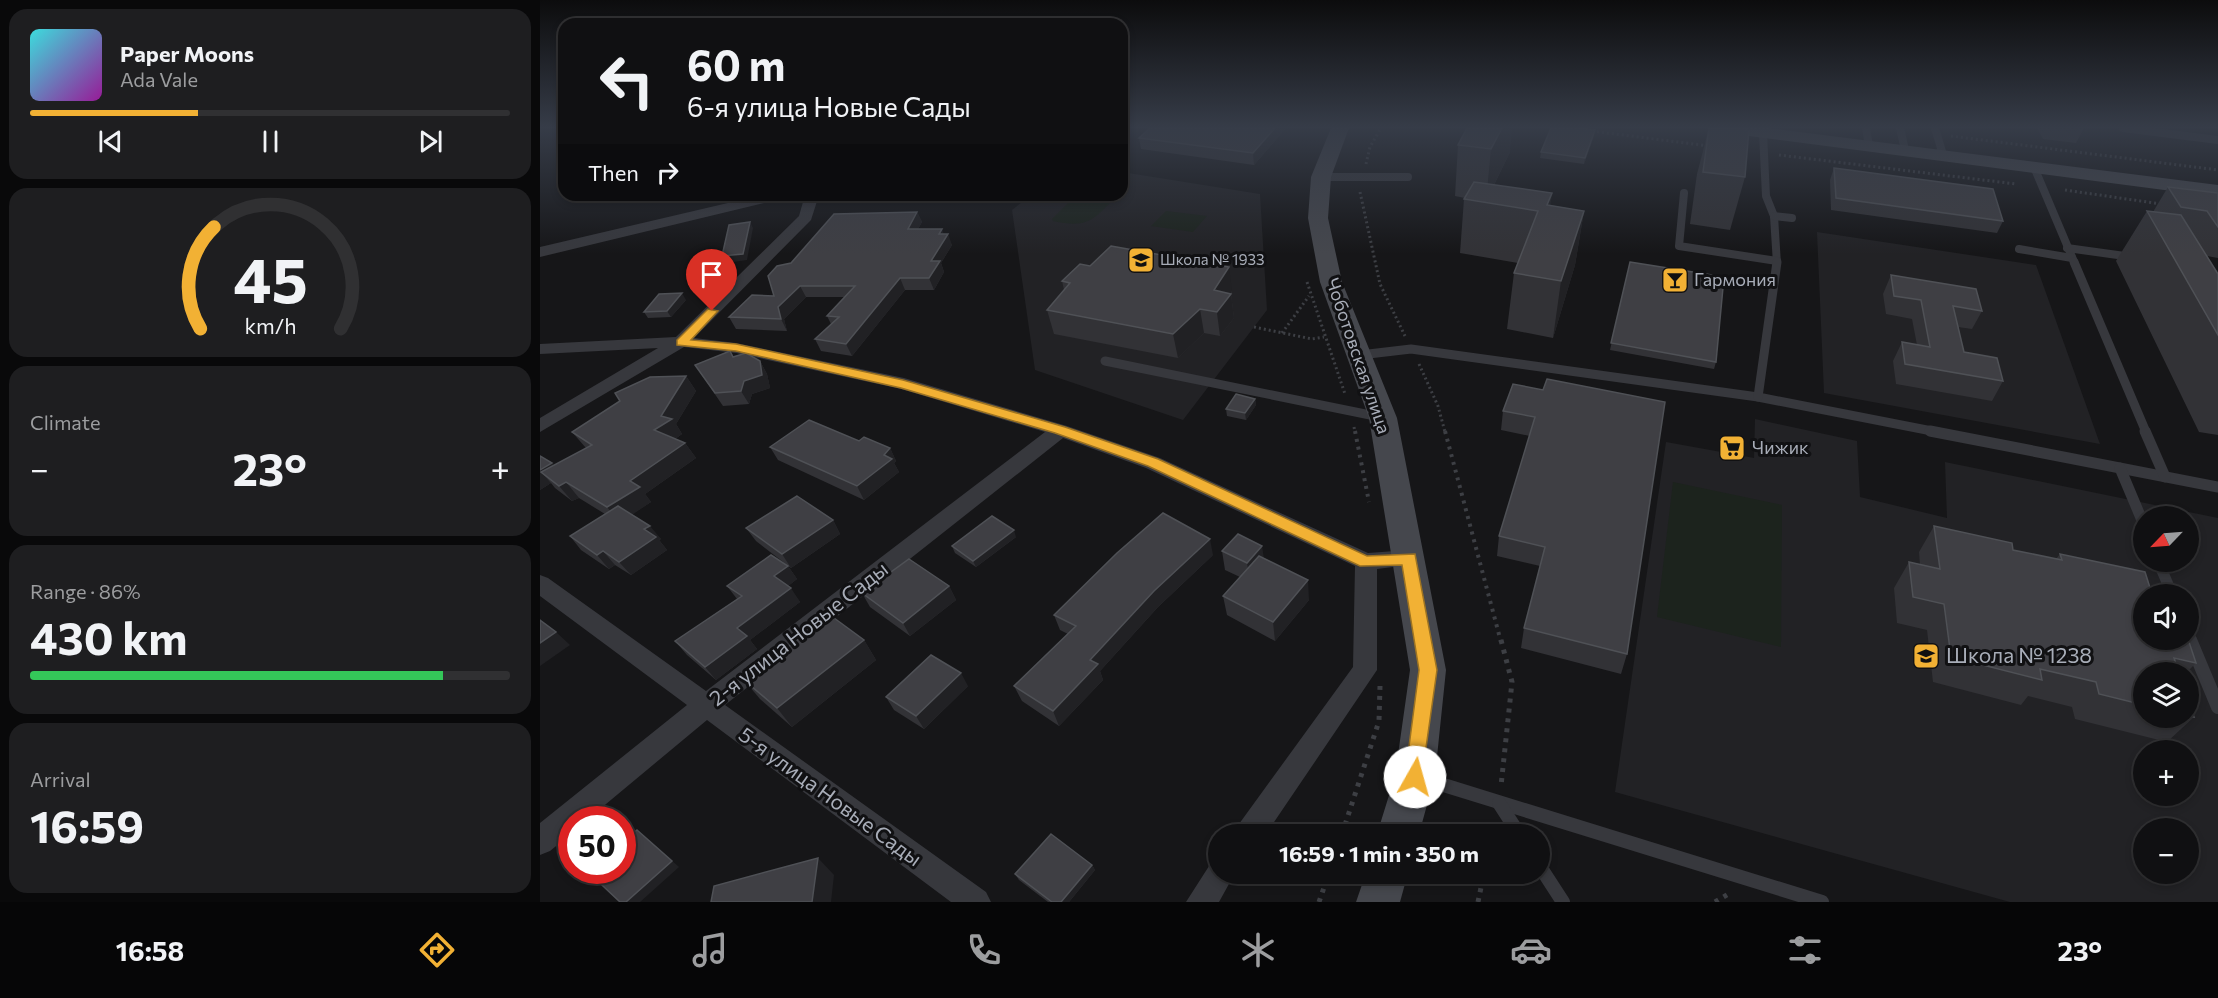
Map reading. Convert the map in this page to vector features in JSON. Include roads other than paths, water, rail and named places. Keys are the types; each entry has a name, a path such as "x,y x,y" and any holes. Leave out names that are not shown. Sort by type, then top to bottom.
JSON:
{"main road":[{"name":"Чоботовская улица","path":"1323,170 1318,218 1331,282 1383,418 1428,670 1415,777 1401,824"},
{"path":"2058,170 2218,191"},
{"path":"1378,902 1384,884"}],"street":[{"path":"540,252 755,201"},
{"path":"540,426 681,342 806,217 810,201"},
{"path":"540,349 681,342 736,348 903,384 1060,430 1153,462 1366,562 1409,558"},
{"name":"2-я улица Новые Сады","path":"540,841 705,706 1060,430"},
{"path":"1256,824 1365,670 1366,562"},
{"name":"5-я улица Новые Сады","path":"540,584 976,902"},
{"path":"1201,902 1213,884"}],"lane":[{"path":"1758,397 1777,261 1774,216 1766,196 1764,170"},
{"path":"2035,170 2165,477"},
{"path":"1321,177 1408,177"},
{"path":"1684,193 1679,246 1777,261"},
{"path":"1774,216 1792,218"},
{"path":"2067,248 2139,258"},
{"path":"2019,249 2072,258"},
{"path":"1360,356 1412,349 1758,397 2218,487"},
{"path":"1105,361 1383,418"},
{"path":"2120,468 2136,506"},
{"path":"2194,650 2218,707"},
{"path":"1415,777 1822,902"},
{"path":"1499,803 1513,824"},
{"path":"1550,882 1563,902"}],"place":[{"name":"Школа № 1933","path":"1141,260"},
{"name":"Гармония","path":"1675,280"},
{"name":"Чижик","path":"1732,448"},
{"name":"Школа № 1238","path":"1926,656"}]}
